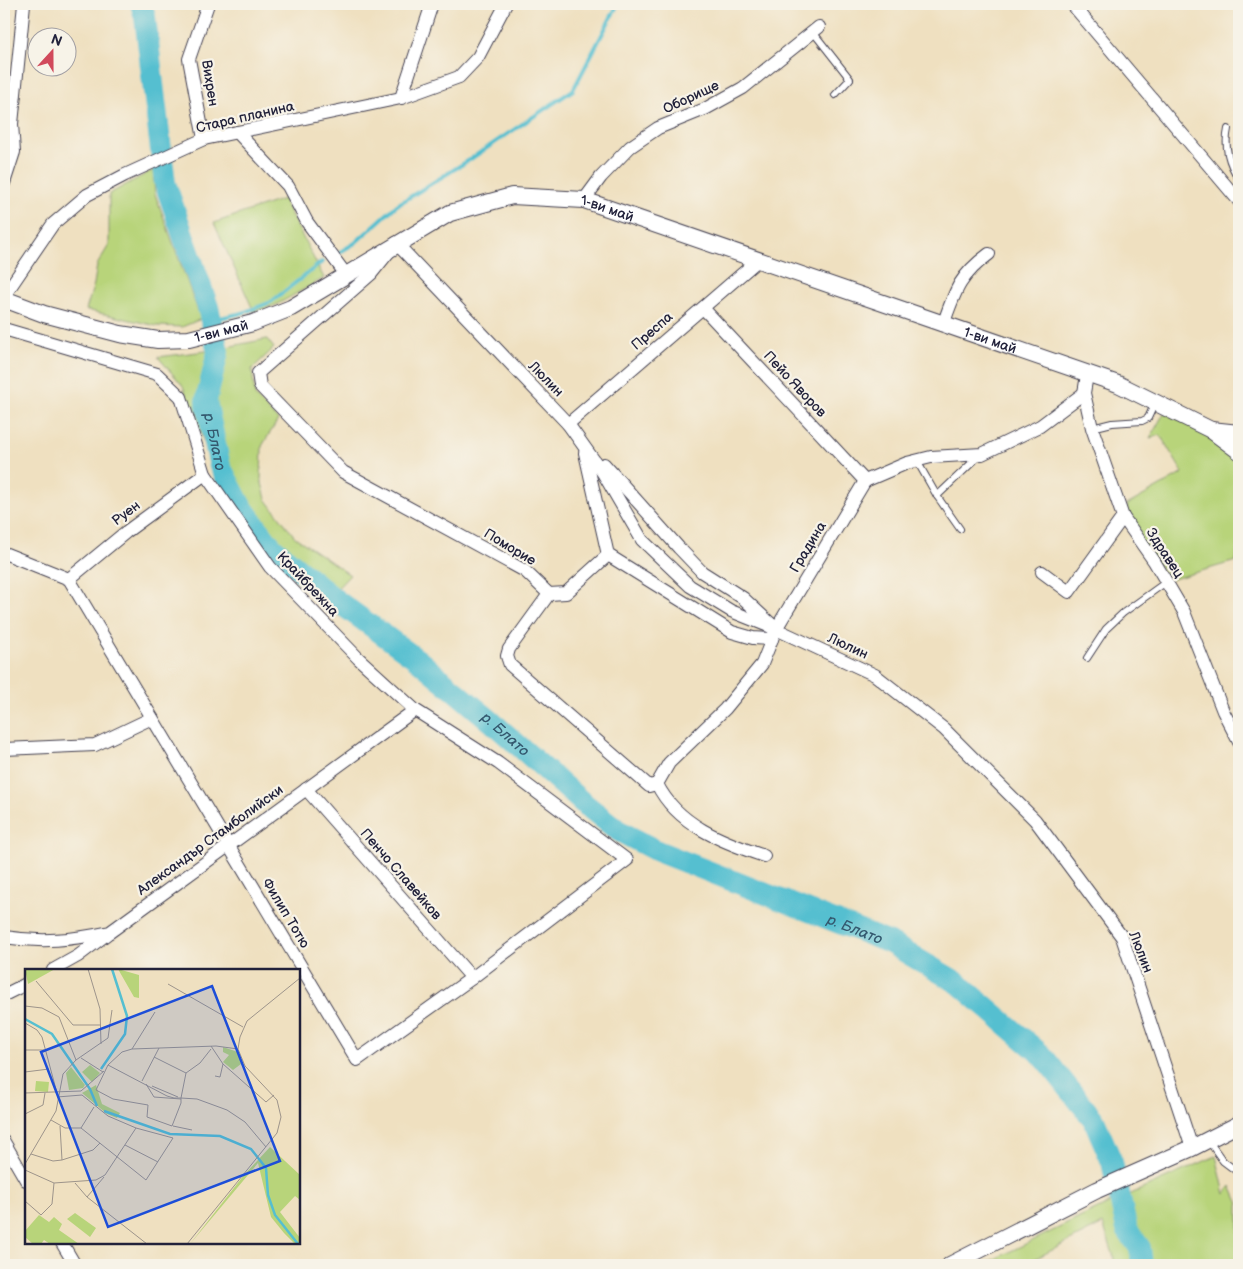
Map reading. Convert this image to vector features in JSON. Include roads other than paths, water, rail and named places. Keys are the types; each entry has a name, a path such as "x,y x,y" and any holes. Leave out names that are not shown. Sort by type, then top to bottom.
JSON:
{"street":[{"path":"4,182 14,152 8,123 24,4"},
{"name":"Вихрен","path":"204,139 189,60 208,4"},
{"path":"402,98 432,4"},
{"name":"Стара планина","path":"4,298 53,224 87,195 125,175 204,139 402,98 459,77 478,57 506,4"},
{"path":"1072,4 1239,201"},
{"name":"Оборище","path":"584,200 601,177 630,147 658,128 705,110 743,88 816,29"},
{"path":"237,132 288,186 307,222 347,276"},
{"name":"1-ви май","path":"4,298 44,314 120,334 158,340 189,339 253,322 291,308 347,276 396,243 450,213 512,196 584,200 1118,384 1211,430 1239,452"},
{"name":"Люлин","path":"396,243 568,424 584,450 603,474 642,540 690,586 774,634 875,675 944,729 1036,820 1122,937 1192,1148"},
{"name":"Поморие","path":"396,243 371,274 258,373 260,386 343,472 525,571 549,594"},
{"path":"943,325 954,292 969,269 989,254"},
{"name":"Преспа","path":"568,424 757,261"},
{"name":"Пейо Яворов","path":"702,308 865,481"},
{"name":"Крайбрежна","path":"4,329 157,374 181,397 205,474 270,567 358,658 415,710 498,763 627,860"},
{"name":"Здравец","path":"1087,374 1084,393 1092,428 1123,517 1184,612 1223,710 1239,742"},
{"path":"865,481 931,456 982,454 1040,426 1084,393"},
{"name":"1-ви май","path":"1211,430 1239,433"},
{"path":"575,436 590,448 702,572 743,598 774,634"},
{"path":"584,450 608,555 732,632 753,638 774,634"},
{"name":"Руен","path":"69,579 126,532 205,474"},
{"name":"Градина","path":"774,634 865,481"},
{"path":"1042,572 1069,592 1123,517"},
{"path":"4,553 69,579"},
{"path":"608,555 566,593 549,594 509,649 507,656 510,665 649,786 657,784 669,763 725,709 762,664 774,634"},
{"name":"Филип Тотю","path":"69,579 357,1060 472,978 627,860"},
{"name":"Александър Стамболийски","path":"4,937 35,942 76,939 110,932 415,710"},
{"path":"4,749 95,745 152,718"},
{"path":"657,784 664,800 693,824 723,842 764,856"},
{"name":"Пенчо Славейков","path":"306,789 472,978"},
{"path":"55,969 78,956 110,932"},
{"path":"4,995 25,984"},
{"path":"950,1265 1097,1190 1192,1148 1239,1124"},
{"path":"4,1142 25,1178"},
{"path":"63,1244 75,1265"}],"lane":[{"path":"816,29 850,79 836,95"},
{"path":"1228,129 1225,144 1234,172 1239,179"},
{"path":"1092,428 1112,423 1142,421 1148,418 1155,402"},
{"path":"938,496 982,454"},
{"path":"917,460 960,529"},
{"path":"1087,658 1106,629 1123,613 1166,582"},
{"path":"1208,1140 1223,1161 1239,1173"}],"waterway":[{"name":"р. Блато","path":"141,4 145,17 165,183 208,307 218,352 206,401 220,466 241,506 272,547 337,601 418,660 492,722 582,802 619,831 657,851 890,943 958,983 1042,1055 1094,1120 1112,1162 1127,1230 1140,1248 1142,1265"},
{"path":"340,252 355,243 397,205 466,162 573,90 618,4"},
{"path":"211,320 242,313 271,302 322,262"}]}
